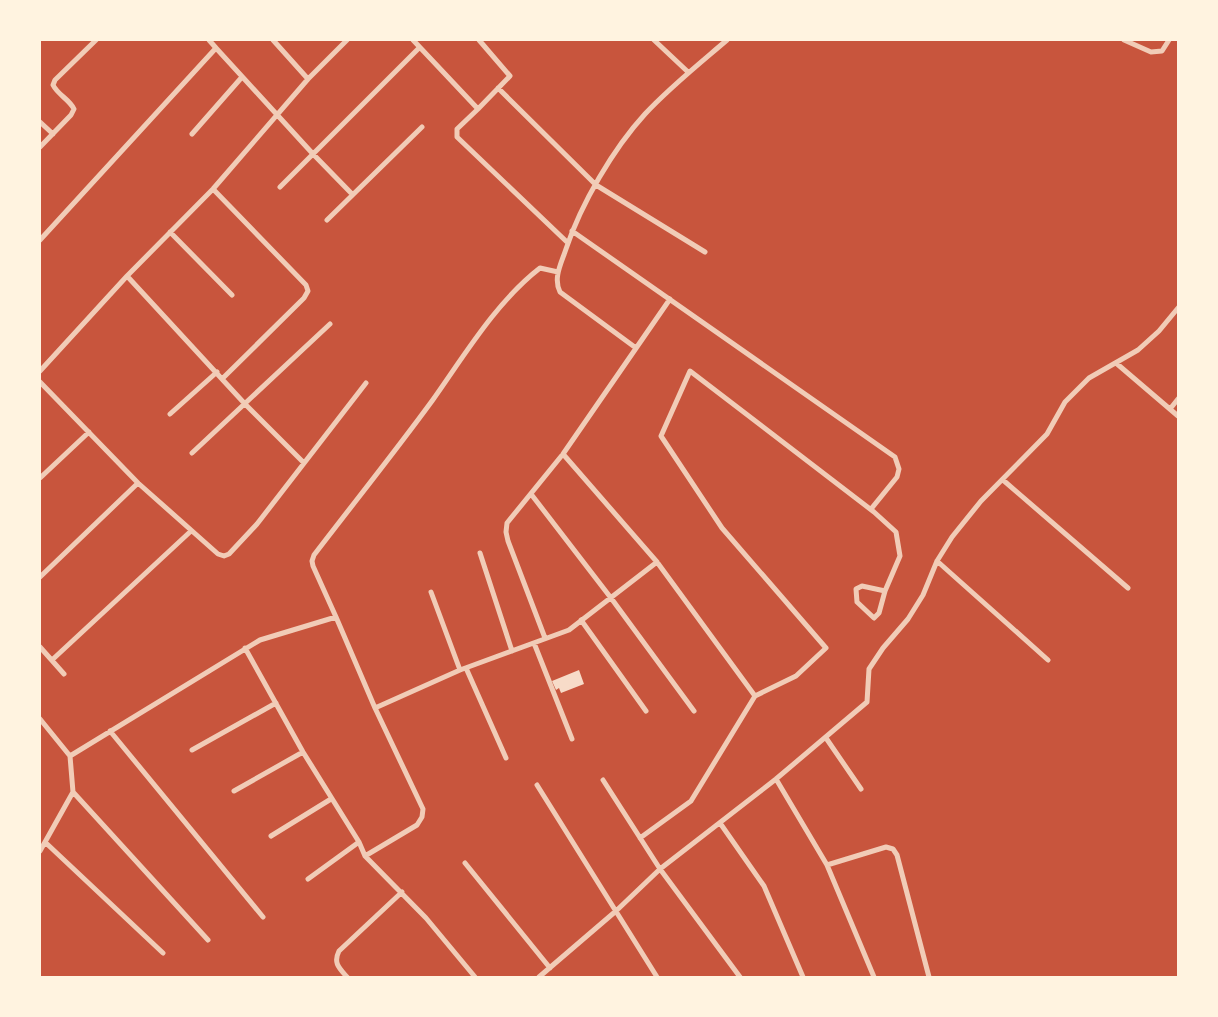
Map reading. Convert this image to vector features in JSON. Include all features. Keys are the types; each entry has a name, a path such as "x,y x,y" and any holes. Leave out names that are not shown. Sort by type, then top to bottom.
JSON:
{"street":[{"path":"40,147 71,115 74,109 71,103 55,90 52,85 96,40"},
{"path":"210,40 276,115 352,194"},
{"path":"274,40 308,79"},
{"path":"40,371 127,276 213,189 308,79 347,40"},
{"path":"413,40 478,109"},
{"path":"479,40 510,76 457,129 457,137 568,243"},
{"path":"654,40 688,72"},
{"path":"636,348 560,292 556,284 558,272 572,231 614,153 644,115 688,72 727,40"},
{"path":"1124,40 1151,52 1162,51 1169,40"},
{"path":"40,240 216,48"},
{"path":"280,187 419,48"},
{"path":"192,134 242,77"},
{"path":"498,88 596,185 705,252"},
{"path":"40,122 53,134"},
{"path":"327,220 422,127"},
{"path":"213,189 306,285 308,291 304,298 223,378"},
{"path":"572,231 895,456 899,468 897,478 871,509"},
{"path":"170,232 232,295"},
{"path":"365,856 417,825 422,817 423,809 375,708 312,561 314,555 426,409 491,320 527,278 540,268 558,272"},
{"path":"127,276 245,404 304,463"},
{"path":"545,638 508,541 506,532 508,523 563,454 670,299"},
{"path":"539,977 616,911 660,870 776,780 867,702 869,669 883,648 908,619 923,595 937,561 952,537 981,501 1047,434 1065,402 1090,378 1138,350 1159,331 1178,308"},
{"path":"192,453 330,324"},
{"path":"1116,362 1178,416"},
{"path":"640,838 691,801 756,696 796,676 826,648 722,528 661,436 690,371 871,509 896,532 900,556 885,591 879,612 874,618 858,602 856,590 862,586 885,591"},
{"path":"170,414 217,372"},
{"path":"40,382 138,483 218,554 224,556 229,554 256,524 366,383"},
{"path":"1170,409 1178,399"},
{"path":"40,478 89,432"},
{"path":"563,454 657,562 756,696"},
{"path":"1003,480 1128,588"},
{"path":"40,577 138,483"},
{"path":"531,494 611,598 694,711"},
{"path":"52,660 191,531"},
{"path":"480,553 512,651"},
{"path":"937,561 1048,660"},
{"path":"375,708 460,670 568,630 657,562"},
{"path":"432,592 460,670"},
{"path":"70,756 245,648 267,637 336,617"},
{"path":"581,620 646,711"},
{"path":"534,643 572,739"},
{"path":"40,647 64,674"},
{"path":"245,648 303,752 359,842 365,856 402,892 475,977"},
{"path":"466,668 506,758"},
{"path":"192,750 276,703"},
{"path":"40,719 70,756 73,792 40,851"},
{"path":"110,731 263,917"},
{"path":"826,738 861,789"},
{"path":"234,790 303,752"},
{"path":"603,780 660,870 740,977"},
{"path":"776,780 827,865 874,977"},
{"path":"537,785 657,977"},
{"path":"73,792 208,940"},
{"path":"271,836 332,799"},
{"path":"720,824 764,886 803,977"},
{"path":"308,879 359,842"},
{"path":"46,843 163,953"},
{"path":"827,865 886,847 893,849 897,855 929,977"},
{"path":"465,863 550,968"},
{"path":"347,977 337,965 336,957 339,951 402,892"}],"building":[{"path":"579,670 584,684 561,693 559,688 556,690 552,681"}]}
